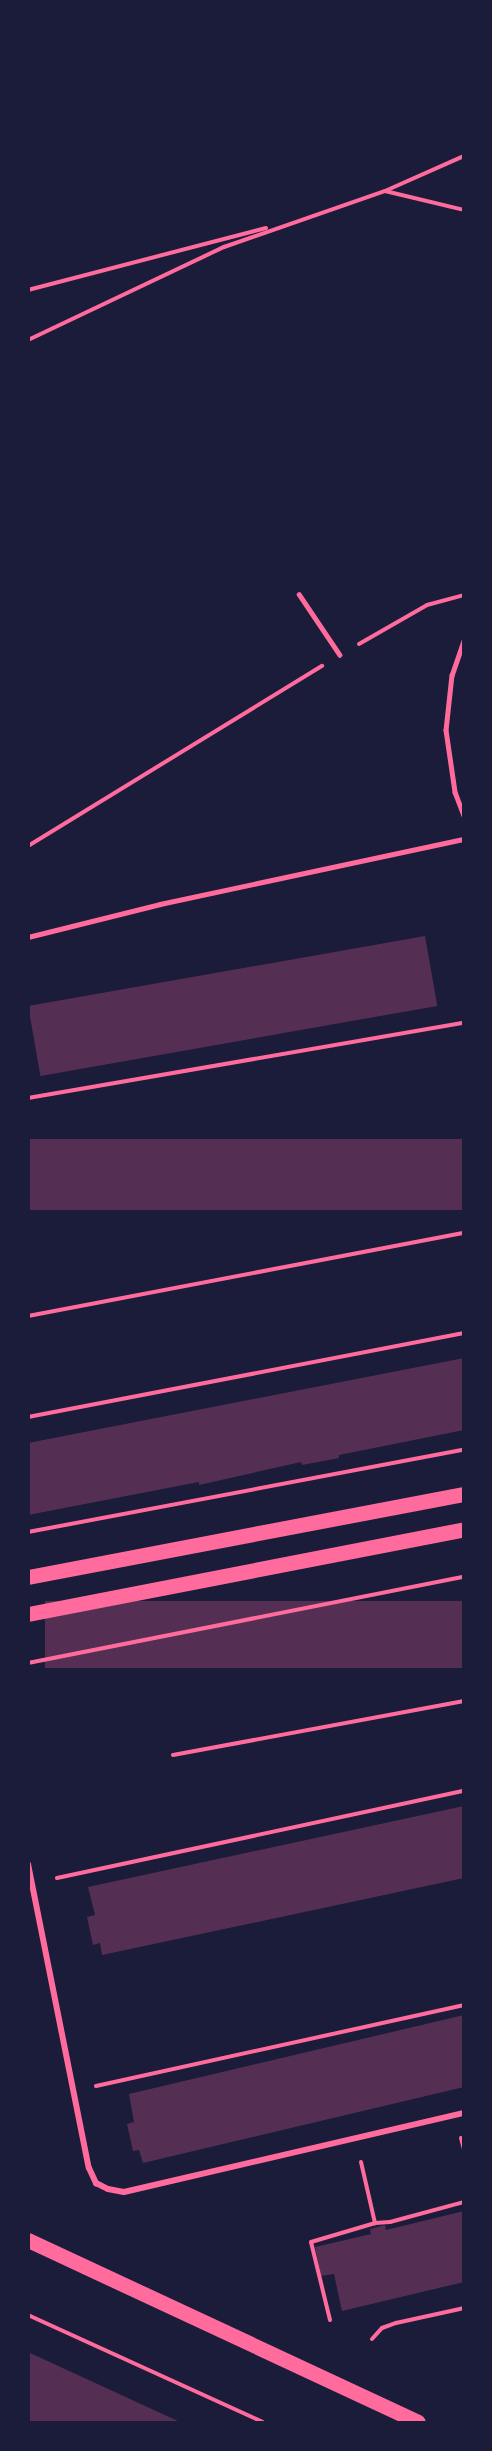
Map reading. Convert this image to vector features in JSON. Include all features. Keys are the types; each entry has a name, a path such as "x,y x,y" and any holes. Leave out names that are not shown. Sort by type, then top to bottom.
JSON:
{"main road":[{"path":"28,1577 464,1494"},
{"path":"28,1614 464,1528"},
{"path":"28,2240 418,2422"}],"street":[{"path":"28,1864 31,1890 89,2169 96,2184 124,2192 464,2113"}],"lane":[{"path":"299,594 340,655"},
{"path":"464,641 452,675 446,730 455,792 464,816"},
{"path":"28,937 160,904 464,839"}],"path":[{"path":"28,340 224,247 286,223 385,191 464,156"},
{"path":"385,191 464,210"},
{"path":"28,290 286,223"},
{"path":"28,846 340,655 427,605 464,595"},
{"path":"28,1098 464,1023"},
{"path":"28,1316 464,1233"},
{"path":"28,1417 464,1333"},
{"path":"28,1532 464,1450"},
{"path":"428,1457 429,1464"},
{"path":"28,1663 464,1577"},
{"path":"173,1755 464,1701"},
{"path":"57,1878 464,1791"},
{"path":"96,2086 464,2005"},
{"path":"461,2138 464,2149"},
{"path":"361,2162 375,2223"},
{"path":"330,2320 311,2241 464,2202"},
{"path":"372,2339 382,2328 396,2323 464,2308"},
{"path":"28,2315 263,2422"}],"building":[{"path":"425,936 437,1006 40,1076 28,1006"},
{"path":"28,1139 464,1139 464,1210 28,1210"},
{"path":"464,1358 464,1430 339,1455 339,1458 302,1465 301,1462 199,1485 199,1482 28,1515 28,1443"},
{"path":"45,1601 464,1601 464,1668 45,1668"},
{"path":"464,1806 464,1878 102,1955 100,1943 93,1945 87,1917 95,1915 88,1887"},
{"path":"464,2015 464,2087 143,2163 139,2150 133,2151 127,2124 134,2122 129,2094"},
{"path":"464,2211 464,2282 342,2311 334,2274 321,2276 315,2247 371,2234 370,2229 385,2225 386,2230"},
{"path":"28,2352 180,2422 28,2422"}]}
